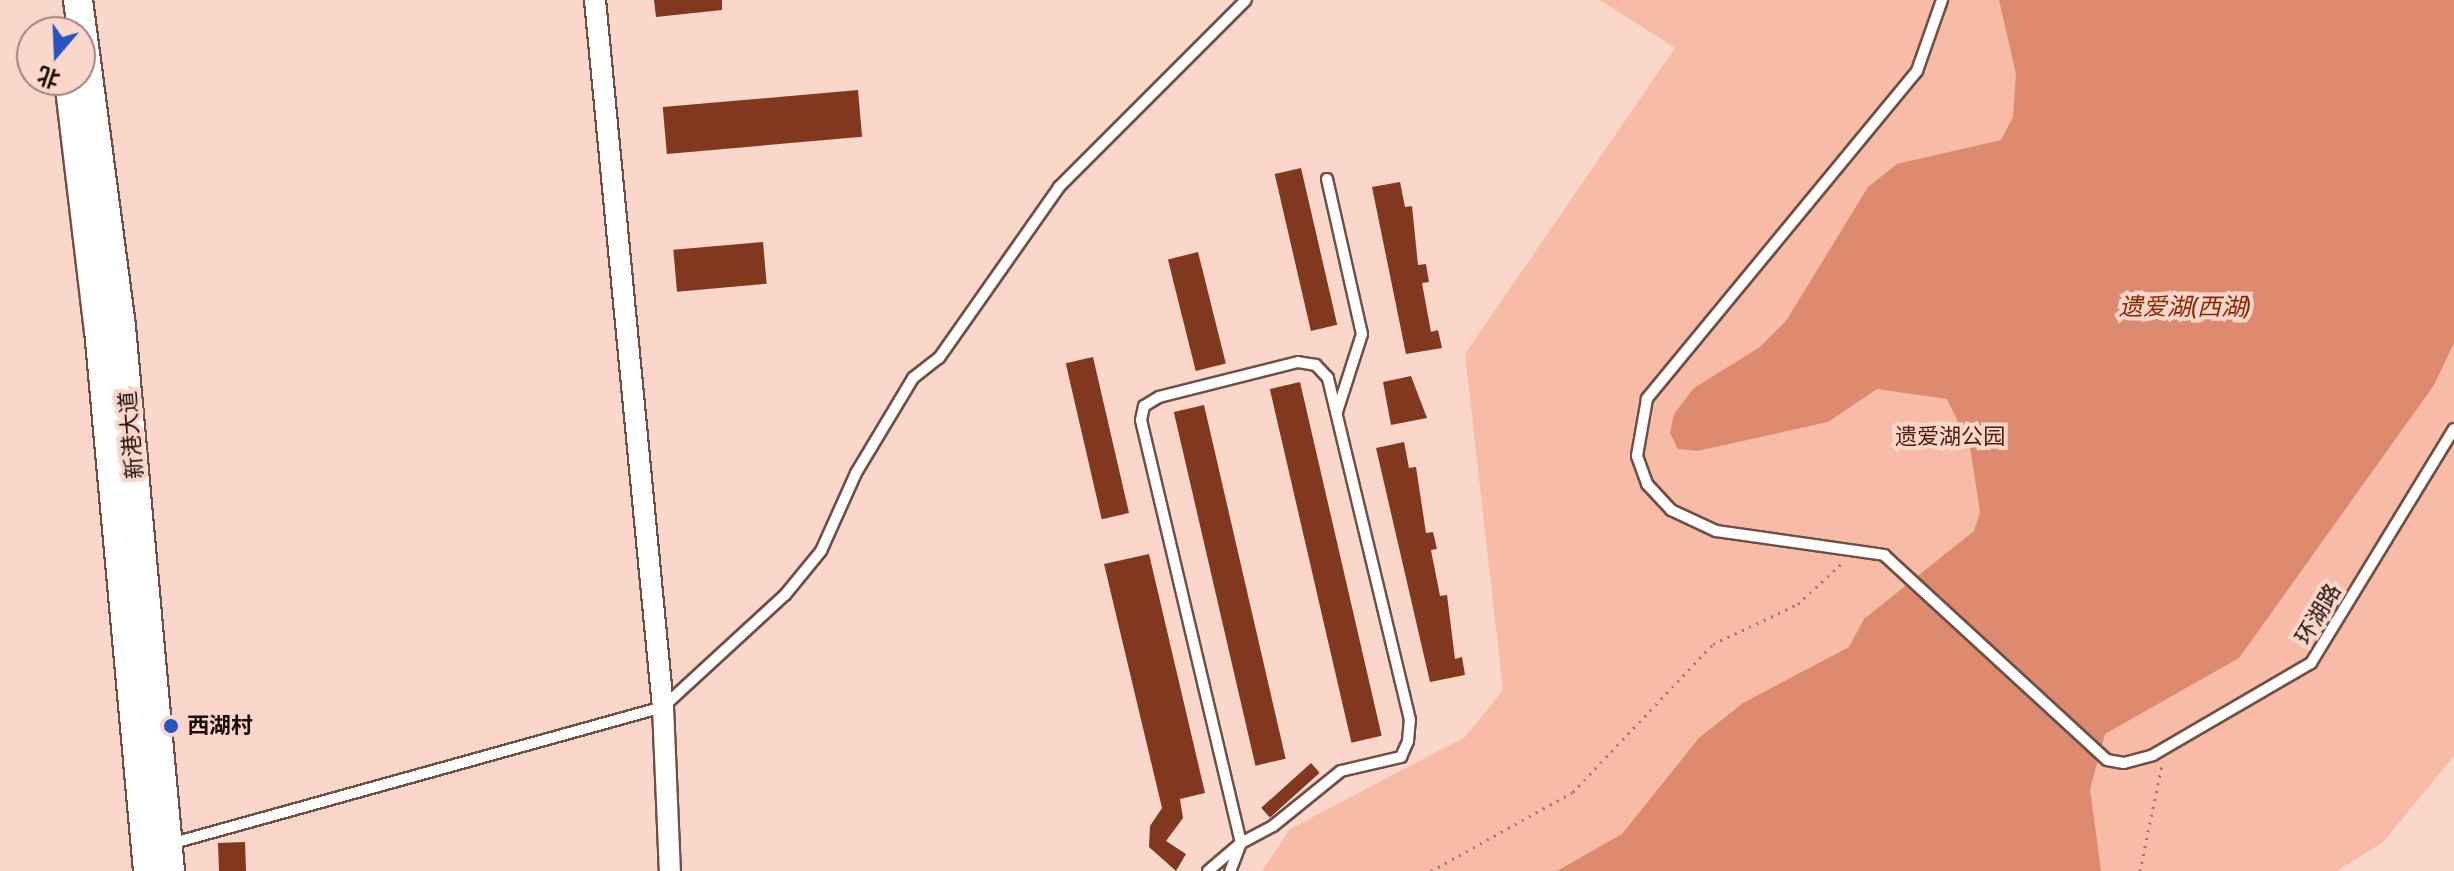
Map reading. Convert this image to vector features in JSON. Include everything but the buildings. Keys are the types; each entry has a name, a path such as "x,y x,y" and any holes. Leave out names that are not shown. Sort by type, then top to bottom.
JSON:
{"main road":[{"name":"新港大道","path":"78,0 121,327 169,858"},
{"name":"新港大道","path":"71,96 99,330 148,871"}],"street":[{"path":"595,0 663,707 670,871"}],"lane":[{"path":"169,858 663,707 785,595 821,551 856,473 913,378 939,358 1059,187 1246,0"},
{"path":"1853,547 1691,524 1647,484 1637,456 1641,413 1917,71 1942,0"},
{"path":"1327,179 1362,334 1336,414"},
{"path":"1208,871 1241,843 1273,826 1341,771 1401,757 1408,741 1410,720 1328,378 1316,365 1298,362 1144,406 1141,420 1241,843 1230,871"},
{"name":"环湖路","path":"1853,547 1894,562 2107,760 2124,763 2165,748 2311,663 2454,429"}],"path":[{"path":"1431,871 1573,792 1713,644 1798,604 1824,585 1853,547"},
{"path":"2140,871 2165,748"}],"green space":[{"name":"遗爱湖公园","path":"1600,0 2454,0 2454,756 2383,842 2337,871 1262,871 1290,829 1465,737 1503,690 1465,354 1675,48"}],"water":[{"name":"遗爱湖(西湖)","path":"1999,0 2454,0 2454,343 2434,385 2239,658 2105,734 2090,789 2101,871 1557,871 1622,834 1699,738 1743,703 1849,647 1864,619 1974,531 1980,512 1970,447 1947,399 1877,389 1828,422 1697,451 1678,449 1670,433 1674,414 1694,388 1760,347 1786,321 1868,187 1897,164 2001,140 2013,117 2016,74"}],"place":[{"name":"西湖村","path":"171,726"}]}
